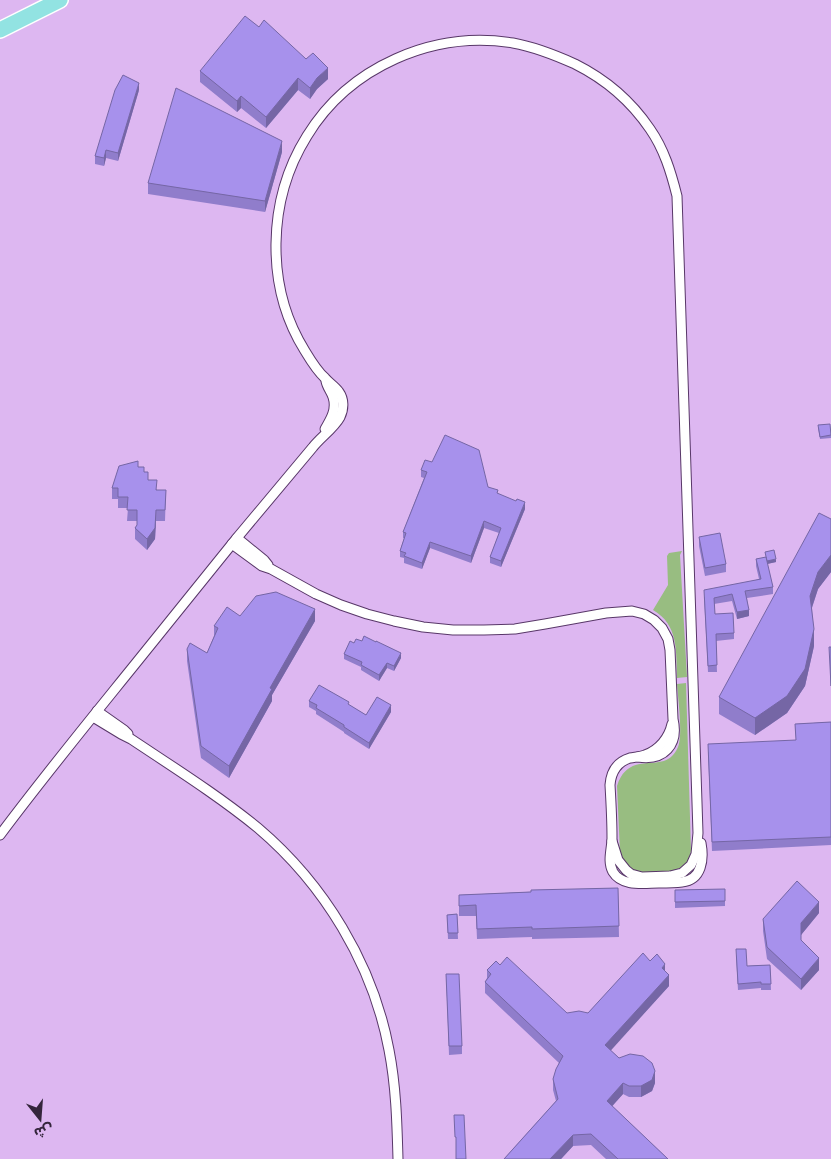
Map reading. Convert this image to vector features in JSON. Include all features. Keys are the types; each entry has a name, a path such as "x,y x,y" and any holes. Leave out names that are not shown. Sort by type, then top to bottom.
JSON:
{"main road":[{"path":"0,30 60,0"}],"street":[{"path":"0,835 234,541 339,418 343,401 338,390 326,381 304,350 295,333 278,278 276,257 278,215 288,173 297,153 320,117 351,86 371,71 417,50 442,44 490,40 514,43 560,57 601,78 619,93 651,130 663,150 677,196 698,833 702,858 700,870 687,881 682,882 656,880 629,883 616,876 611,866 611,777 618,765 624,761 638,757 656,757 664,752 670,746 674,737 670,650 668,639 662,628 654,620 644,614 632,611 606,613 515,629 453,630 423,627 367,614 316,594 271,569 266,562 234,541"},
{"path":"95,714 124,730 131,739 258,829 304,875 332,912 351,944 380,1012 389,1048 395,1085 398,1159"}],"green space":[{"path":"682,551 680,555 687,677 677,678 676,649 672,631 668,623 653,610 668,585 667,556 669,553"},
{"path":"686,683 691,853 685,864 674,870 659,873 637,871 628,866 620,853 617,786 623,774 630,767 665,761 672,756 678,747 680,734 677,684"}],"building":[{"path":"245,16 259,27 264,20 306,59 313,53 328,68 310,88 298,78 266,117 241,96 237,101 200,71"},
{"path":"123,75 139,83 118,153 106,150 104,158 95,156 115,90"},
{"path":"176,88 282,141 265,201 148,183"},
{"path":"830,424 831,435 820,437 818,425"},
{"path":"445,435 479,450 488,487 498,490 497,493 516,501 517,499 525,502 501,561 490,557 501,528 484,521 471,556 430,542 422,563 404,556 406,553 400,551 406,533 403,532 427,472 421,470 425,460 432,462"},
{"path":"138,461 138,467 144,467 144,472 148,472 148,480 157,480 156,490 166,490 165,510 156,510 155,528 147,539 135,528 137,525 137,510 127,510 128,497 118,497 118,488 112,488 119,466"},
{"path":"819,513 831,519 831,555 818,572 810,596 814,629 805,669 787,696 755,718 719,697"},
{"path":"720,533 726,564 705,568 699,537"},
{"path":"774,550 776,559 767,561 765,552"},
{"path":"766,557 773,587 745,591 749,610 737,612 732,594 714,598 715,614 733,613 734,633 716,634 717,665 708,666 704,590 761,579 756,559"},
{"path":"276,592 315,609 270,688 272,689 229,766 201,746 187,649 190,643 207,653 218,628 214,626 227,607 240,616 256,596"},
{"path":"364,636 401,653 394,666 387,663 379,675 361,665 362,662 344,654 350,641 354,643 356,639 362,641"},
{"path":"829,647 831,647 831,686"},
{"path":"319,685 349,702 348,704 366,715 377,697 391,705 369,743 316,708 317,705 309,701"},
{"path":"831,722 831,837 712,842 708,744 796,740 795,724"},
{"path":"797,881 819,902 801,923 801,940 819,958 801,979 767,947 763,919"},
{"path":"618,888 619,926 477,929 476,905 459,906 459,895 531,892 531,890"},
{"path":"725,889 725,901 675,902 675,890"},
{"path":"457,914 458,933 448,933 447,915"},
{"path":"736,949 746,949 747,966 770,965 771,984 761,984 761,982 738,984"},
{"path":"643,953 650,961 657,954 665,964 662,968 669,975 605,1045 619,1058 630,1054 643,1056 652,1063 655,1071 652,1080 641,1086 629,1086 623,1083 607,1101 668,1159 618,1159 591,1134 573,1135 550,1159 504,1159 558,1099 553,1079 563,1056 485,982 491,974 487,970 496,961 500,965 507,957 567,1013 579,1011 588,1013"},
{"path":"446,974 459,974 462,1046 449,1046"},
{"path":"454,1115 464,1115 466,1159 456,1159"}]}
